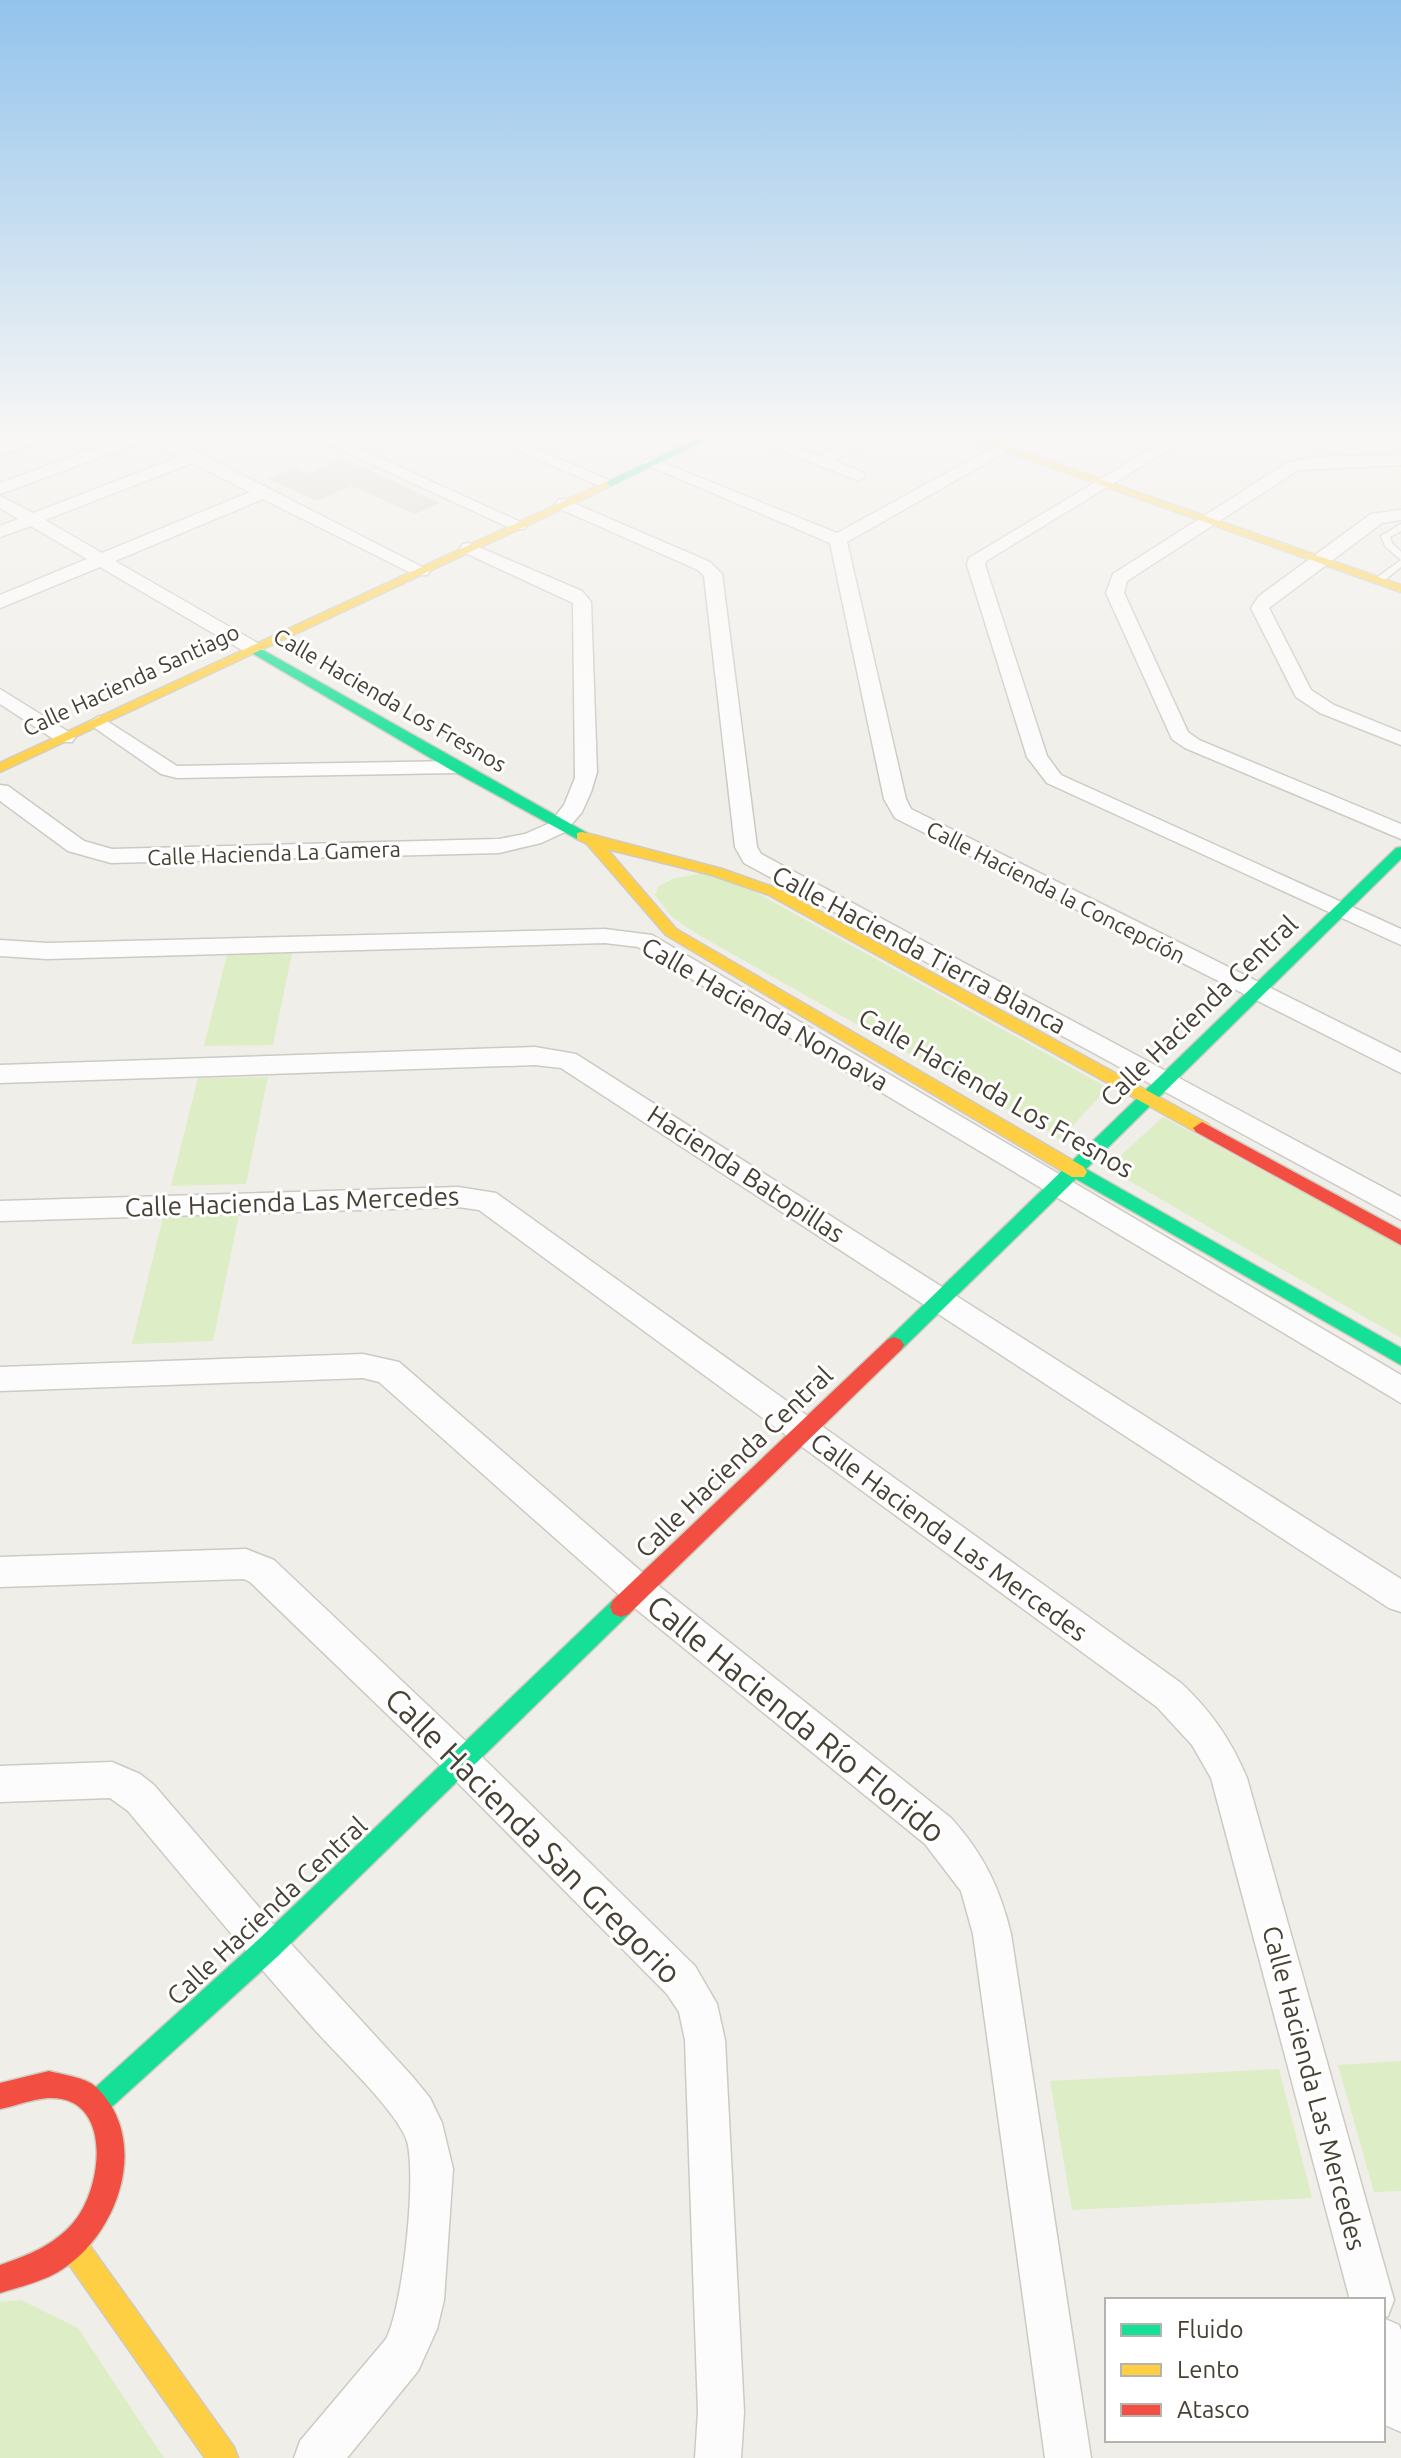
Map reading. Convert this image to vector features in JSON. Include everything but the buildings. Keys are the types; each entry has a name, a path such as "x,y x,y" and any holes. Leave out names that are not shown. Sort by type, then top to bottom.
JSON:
{"street":[{"name":"Calle Hacienda Los Fresnos","path":"82,548 456,767 592,841 646,893 671,932 1064,1178 1401,1357"},
{"path":"0,602 133,548"},
{"path":"375,548 421,571"},
{"path":"469,548 576,595 582,602 587,772 583,788 562,824"},
{"name":"Calle Hacienda Santiago","path":"0,768 469,548"},
{"name":"Calle Hacienda Tierra Blanca","path":"663,548 704,566 713,574 746,847 752,858 1154,1090 1401,1210"},
{"name":"Calle Hacienda la Concepción","path":"840,548 895,799 903,813 1401,1064"},
{"path":"993,548 976,565 1037,757 1054,779 1401,938"},
{"path":"1166,548 1119,578 1115,593 1171,724 1179,735 1192,744 1401,832"},
{"path":"1287,548 1401,589"},
{"path":"1337,548 1265,600 1260,613 1303,693 1327,709 1401,739"},
{"path":"0,695 65,738"},
{"path":"99,722 168,770 177,772 456,767"},
{"name":"Calle Hacienda La Gamera","path":"0,791 76,846 111,856 499,846 527,840 562,824"},
{"name":"Calle Hacienda Los Fresnos","path":"592,841 702,868 774,892 1154,1090 1401,1238"},
{"name":"Calle Hacienda Central","path":"96,2104 268,1948 462,1762 802,1431 940,1302 1401,851"},
{"path":"670,877 702,868"},
{"name":"Calle Hacienda Nonoava","path":"0,948 47,951 634,937 644,940 1064,1178 1401,1390"},
{"name":"Hacienda Batopillas","path":"0,1074 554,1056 567,1060 620,1091 940,1302 1401,1597"},
{"name":"Calle Hacienda Las Mercedes","path":"0,1211 480,1198 1169,1695 1197,1721 1218,1749 1229,1778 1371,2298"},
{"name":"Calle Hacienda Río Florido","path":"0,1379 377,1367 388,1371 638,1590 938,1831 967,1861 983,1894 1068,2458"},
{"name":"Calle Hacienda San Gregorio","path":"0,1572 246,1564 262,1571 462,1762 681,1980 697,2004 705,2040 721,2412 718,2458"},
{"path":"0,1784 112,1780 141,1798 268,1948 415,2113 427,2138 432,2169 422,2300 415,2329 402,2355 317,2458"},
{"path":"0,2096 29,2084 54,2082 78,2088 96,2104 109,2126 113,2155 108,2186 94,2218 73,2246 46,2267 17,2279 0,2279"},
{"path":"73,2246 223,2458"},
{"path":"1385,2349 1401,2409"}],"lane":[{"path":"1378,581 1401,560"}],"green space":[{"path":"705,873 732,879 1108,1088 1060,1139 672,917 655,895 659,886 675,878"},
{"path":"292,953 273,1045 204,1046 227,955"},
{"path":"268,1077 246,1184 171,1186 198,1078"},
{"path":"1163,1117 1401,1246 1401,1338 1107,1168"},
{"path":"239,1215 213,1341 132,1344 163,1217"},
{"path":"1401,2061 1401,2191 1374,2192 1338,2065"},
{"path":"1279,2069 1312,2198 1072,2210 1050,2081"},
{"path":"21,2300 78,2328 164,2458 0,2458 0,2302"}],"traffic: fast":[{"path":"254,649 456,767 582,836"},
{"path":"894,1345 1401,851"},
{"path":"1078,1172 1401,1357"},
{"path":"96,2104 268,1948 621,1607"}],"traffic: slow":[{"path":"0,768 471,548"},
{"path":"1284,548 1401,589"},
{"path":"582,836 717,872 774,892 1202,1128"},
{"path":"592,841 671,932 1078,1172"},
{"path":"73,2246 223,2458"}],"traffic: jam":[{"path":"1202,1128 1401,1238"},
{"path":"621,1607 894,1345"},
{"path":"0,2096 49,2084 84,2094 105,2120 112,2155 105,2194 84,2232 49,2262 0,2279"}]}
